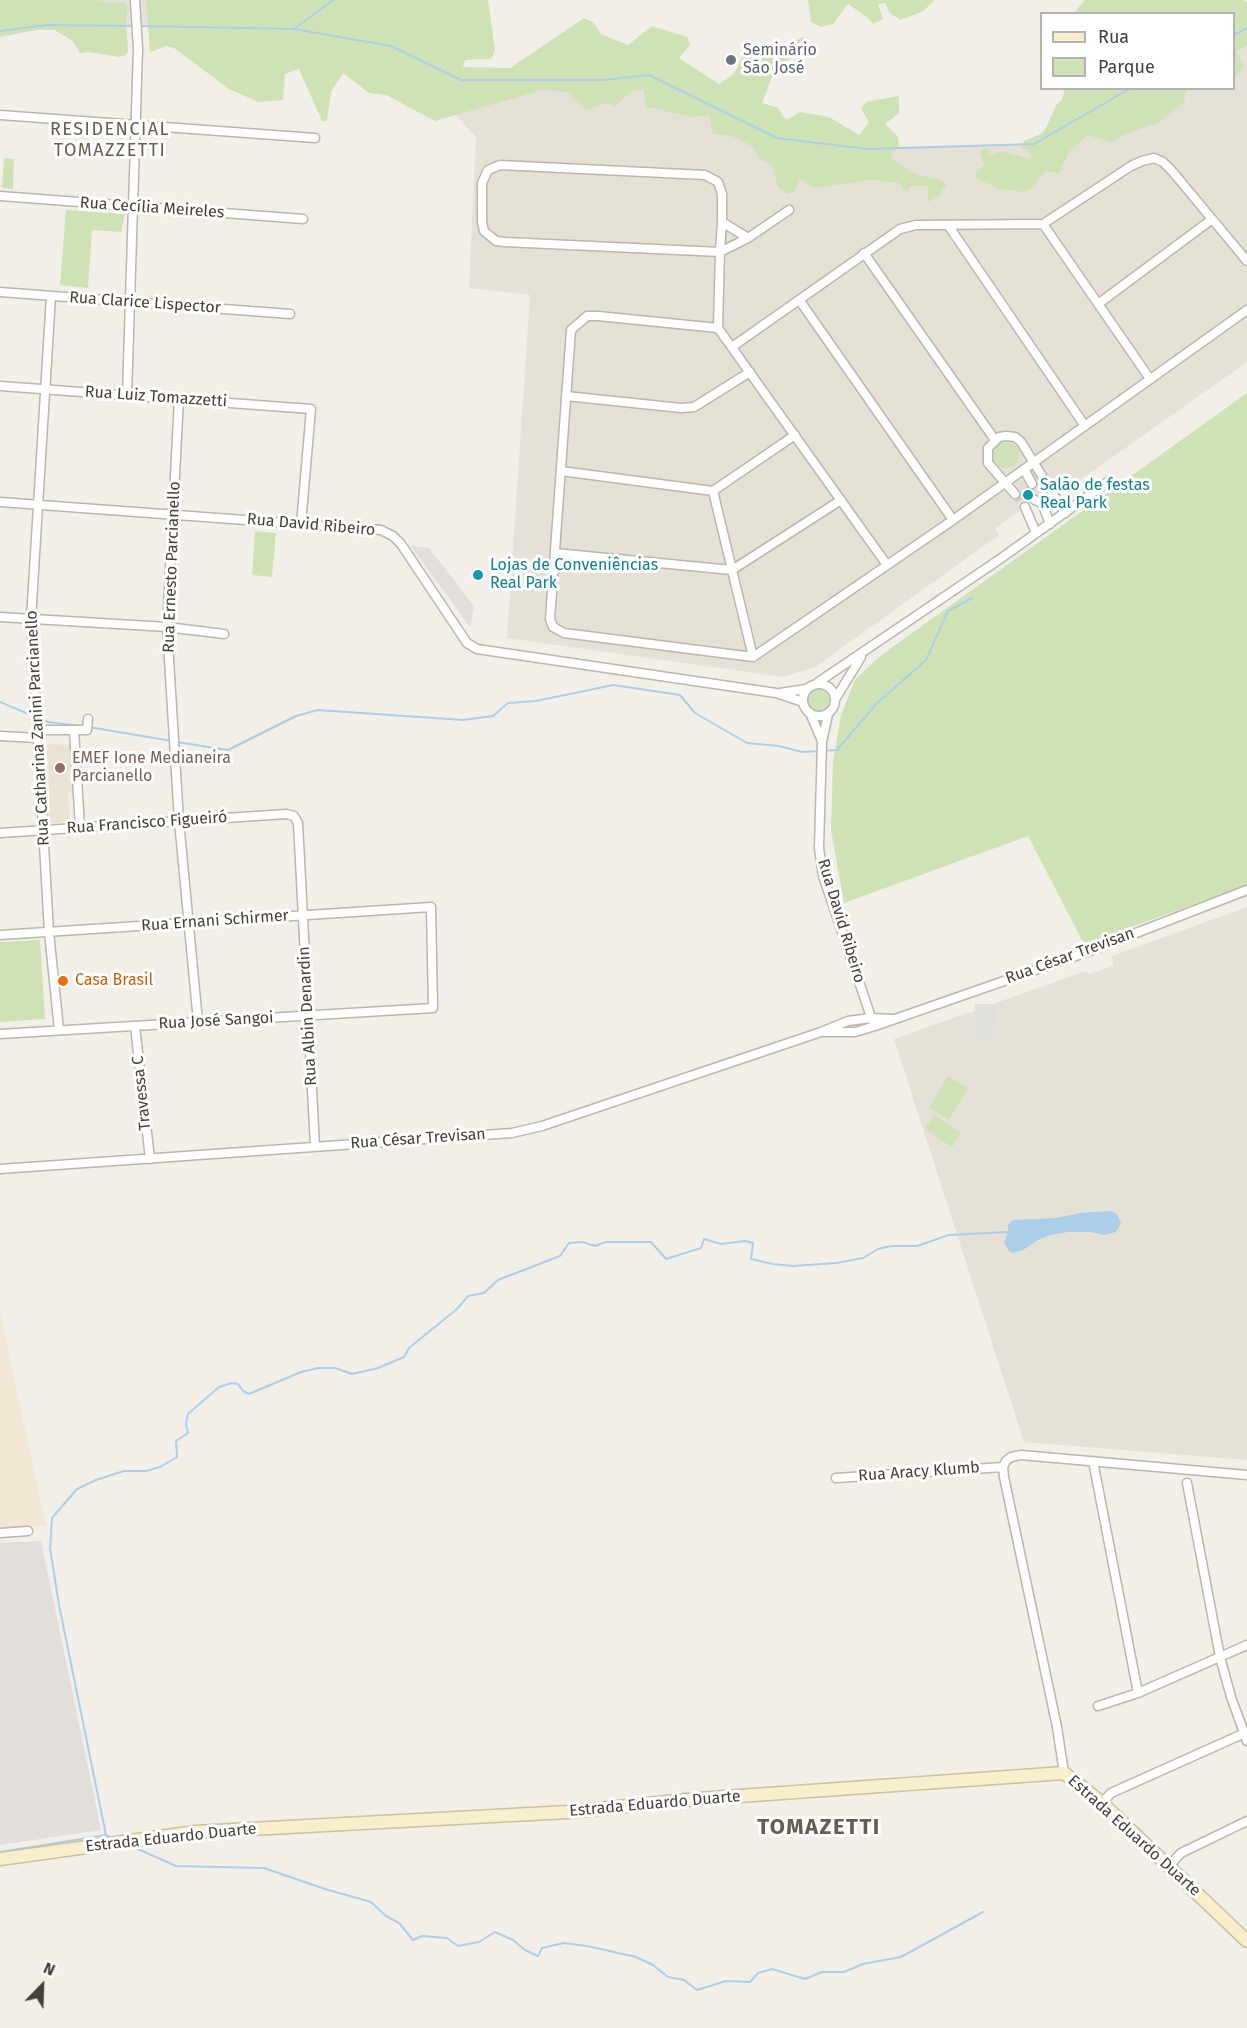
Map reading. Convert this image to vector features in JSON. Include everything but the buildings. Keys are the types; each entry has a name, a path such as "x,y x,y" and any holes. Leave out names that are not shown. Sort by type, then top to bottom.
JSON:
{"street":[{"path":"127,395 138,49 135,0"},
{"path":"0,115 315,138"},
{"path":"732,347 900,229 916,225 1043,224 1131,166 1154,158 1163,162 1172,171 1247,261"},
{"path":"789,210 748,238 720,252 496,241 484,231 482,183 488,170 500,165 713,178 721,188 722,222 720,252 718,328 886,565"},
{"name":"Rua Cecília Meireles","path":"0,196 303,219"},
{"path":"1098,304 1211,220"},
{"path":"722,222 748,238"},
{"path":"1043,224 1150,379"},
{"path":"948,225 1084,426"},
{"path":"864,253 995,440"},
{"name":"Rua Clarice Lispector","path":"0,292 290,314"},
{"name":"Rua Catharina Zanini Parcianello","path":"51,296 31,619 49,932 59,1030"},
{"path":"800,301 953,520"},
{"path":"718,328 587,316 571,330 550,619 553,627 564,633 753,657 953,520 1247,310"},
{"path":"567,396 681,408 694,407 750,372"},
{"name":"Rua Luiz Tomazzetti","path":"0,386 311,409 301,524"},
{"name":"Rua Ernesto Parcianello","path":"179,399 167,627 179,821 198,1022"},
{"path":"561,471 713,491 795,435"},
{"path":"1015,494 988,463 988,448 995,440 1006,436 1014,437 1022,442 1065,513"},
{"path":"1022,471 1030,485"},
{"path":"862,654 828,714 816,716 810,713 803,702 806,689 862,654 1109,481"},
{"path":"713,491 753,657"},
{"path":"1039,500 1050,524"},
{"name":"Rua David Ribeiro","path":"0,501 381,530 393,536 401,544 467,643 477,649 776,693 803,702"},
{"path":"555,553 732,570 841,501"},
{"path":"1025,507 1036,533"},
{"path":"0,617 167,627 225,634"},
{"path":"817,683 830,687 836,698"},
{"name":"Rua David Ribeiro","path":"776,693 806,689"},
{"name":"Rua David Ribeiro","path":"810,713 822,742"},
{"name":"Rua David Ribeiro","path":"828,714 822,742 819,848 824,876 873,1022"},
{"path":"0,736 87,730 88,719"},
{"path":"74,730 80,827"},
{"name":"Rua Francisco Figueiró","path":"0,833 286,813 294,816"},
{"name":"Rua Albin Denardin","path":"294,816 298,823 315,1146"},
{"name":"Rua César Trevisan","path":"0,1168 512,1133 532,1129 821,1032 848,1020 873,1022 892,1019 1087,952 1247,891"},
{"name":"Rua Ernani Schirmer","path":"0,935 431,907 433,1008"},
{"name":"Rua José Sangoi","path":"0,1034 433,1008"},
{"name":"Travessa C","path":"135,1026 150,1159"},
{"path":"1064,1773 1003,1467 1006,1461 1011,1457 1022,1455 1247,1475"},
{"path":"1093,1461 1138,1693"},
{"name":"Rua Aracy Klumb","path":"836,1478 1003,1467"},
{"path":"1102,1803 1111,1793 1246,1736 1231,1697 1220,1657 1187,1483"},
{"path":"0,1533 28,1531"},
{"path":"1098,1706 1138,1693 1247,1645"},
{"name":"Estrada Eduardo Duarte","path":"0,1859 195,1833 568,1812 697,1799 1064,1773 1102,1803 1247,1941"},
{"path":"1168,1866 1181,1852 1247,1821"}],"shaded area":[{"path":"0,0 395,0 461,80 649,75 867,149 1034,144 1129,90 1235,90 1235,34 1247,28 1247,362 1073,485 1068,477 995,528 999,535 815,667 783,677 507,638 530,295 469,288 476,137 391,46 157,26 48,25"},
{"path":"411,546 429,548 474,606 470,627"},
{"name":"EMEF Ione Medianeira Parcianello","path":"44,744 73,745 76,792 68,793 70,821 48,824"},
{"path":"1247,907 1247,1460 1024,1442 894,1039 1086,971 1089,974 1113,966 1112,956"},
{"path":"975,1004 997,1004 998,1041 976,1042"},
{"path":"0,1312 46,1526 0,1529"},
{"path":"41,1541 101,1830 0,1845 0,1543"}],"green space":[{"path":"0,0 125,2 128,51 126,55 119,57 89,52 80,53 73,41 54,30 37,30 0,37"},
{"path":"146,0 488,0 495,51 491,59 465,60 463,67 510,68 584,18 593,22 601,34 628,45 652,26 687,37 690,45 679,58 719,84 734,74 745,51 769,56 803,37 807,44 774,72 762,103 778,108 786,120 800,112 829,117 859,135 869,122 861,109 866,102 899,96 899,113 885,124 898,137 899,146 891,155 893,159 914,174 943,181 946,185 939,196 928,202 928,187 924,185 912,186 906,192 899,183 871,180 814,188 800,179 795,191 788,194 778,188 772,166 758,157 752,146 732,136 713,134 709,116 693,117 646,107 644,89 631,92 615,106 606,103 586,110 567,92 542,90 435,121 386,95 369,93 343,73 331,92 327,121 322,121 299,69 285,74 283,100 258,102 229,89 174,48 166,46 150,52"},
{"path":"808,0 935,0 922,12 900,20 890,13 885,3 878,4 883,19 873,24 848,4 833,24 821,27 811,22"},
{"path":"1085,0 1242,0 1247,2 1247,46 1236,51 1244,67 1235,77 1235,12 1075,12"},
{"path":"1065,90 1187,90 1184,102 1160,122 1128,133 1111,142 1087,135 1069,152 1059,174 1046,171 1037,180 1035,186 1025,192 1000,189 977,179 975,173 984,165 980,153 984,148 989,149 990,155 1001,151 1030,159 1031,153 1021,147 1024,141 1045,130 1057,104 1062,100"},
{"path":"4,158 14,159 13,189 2,188"},
{"path":"66,210 125,214 121,232 92,230 88,288 60,285"},
{"path":"1247,393 1247,885 1084,944 1028,836 844,903 831,830 833,763 841,715 855,680 880,656"},
{"path":"1006,442 1015,446 1019,455 1015,464 1006,468 997,464 993,455 997,446"},
{"path":"255,531 276,533 272,577 252,575"},
{"path":"818,689 828,696 829,700 822,710 818,711 808,704 807,700 814,690"},
{"path":"40,940 45,1019 0,1022 0,942"},
{"path":"948,1076 968,1088 949,1120 929,1108"},
{"path":"934,1115 961,1133 952,1147 925,1129"}],"water":[{"path":"1111,1211 1117,1214 1121,1223 1116,1232 1104,1235 1090,1232 1068,1232 1050,1235 1013,1253 1004,1243 1008,1225 1013,1220 1056,1218 1080,1213"}],"waterway":[{"path":"294,29 333,0"},
{"path":"0,31 48,25 135,26"},
{"path":"140,26 294,29 391,46 461,80 602,80 649,75 777,138 867,149 1034,144 1128,90"},
{"path":"1235,34 1247,28"},
{"path":"177,742 228,750 296,716 318,710 463,720 493,716 508,703 536,701 613,685 680,695 695,713 747,743 779,746 802,752 837,750 877,703 926,660 948,611 972,598"},
{"path":"0,702 33,716"},
{"path":"39,718 48,722 80,726"},
{"path":"89,727 172,741"},
{"path":"106,1835 59,1605 50,1548 52,1518 77,1489 124,1471 146,1471 160,1467 177,1457 176,1441 188,1433 186,1424 188,1414 219,1387 232,1383 238,1384 243,1391 249,1394 301,1372 318,1368 335,1368 352,1374 378,1368 404,1357 409,1348 457,1309 468,1296 484,1293 498,1280 560,1256 569,1243 583,1242 595,1246 606,1242 651,1242 666,1259 701,1248 704,1239 721,1244 745,1241 753,1243 751,1259 793,1266 837,1263 863,1258 878,1249 891,1246 917,1246 949,1235 1008,1232"},
{"path":"0,1852 106,1835 112,1838"},
{"path":"131,1846 176,1866 264,1868 371,1902 386,1916 399,1923 413,1940 422,1936 447,1938 458,1946 479,1942 495,1932 538,1956 542,1948 564,1943 587,1946 636,1957 653,1965 668,1977 684,1980 697,1990 726,1981 750,1982 758,1973 772,1969 805,1979 822,1972 844,1972 863,1964 901,1957 983,1912"}],"tunnel":[{"path":"1028,486 1035,500"},
{"path":"1015,494 1025,507"}],"place":[{"name":"Seminário São José","path":"731,60"},
{"name":"Salão de festas Real Park","path":"1028,495"},
{"name":"Lojas de Conveniências Real Park","path":"478,575"},
{"name":"EMEF Ione Medianeira Parcianello","path":"60,768"},
{"name":"Casa Brasil","path":"63,981"}],"district":[{"name":"RESIDENCIAL TOMAZZETTI","path":"110,140"},
{"name":"TOMAZETTI","path":"819,1828"}]}
